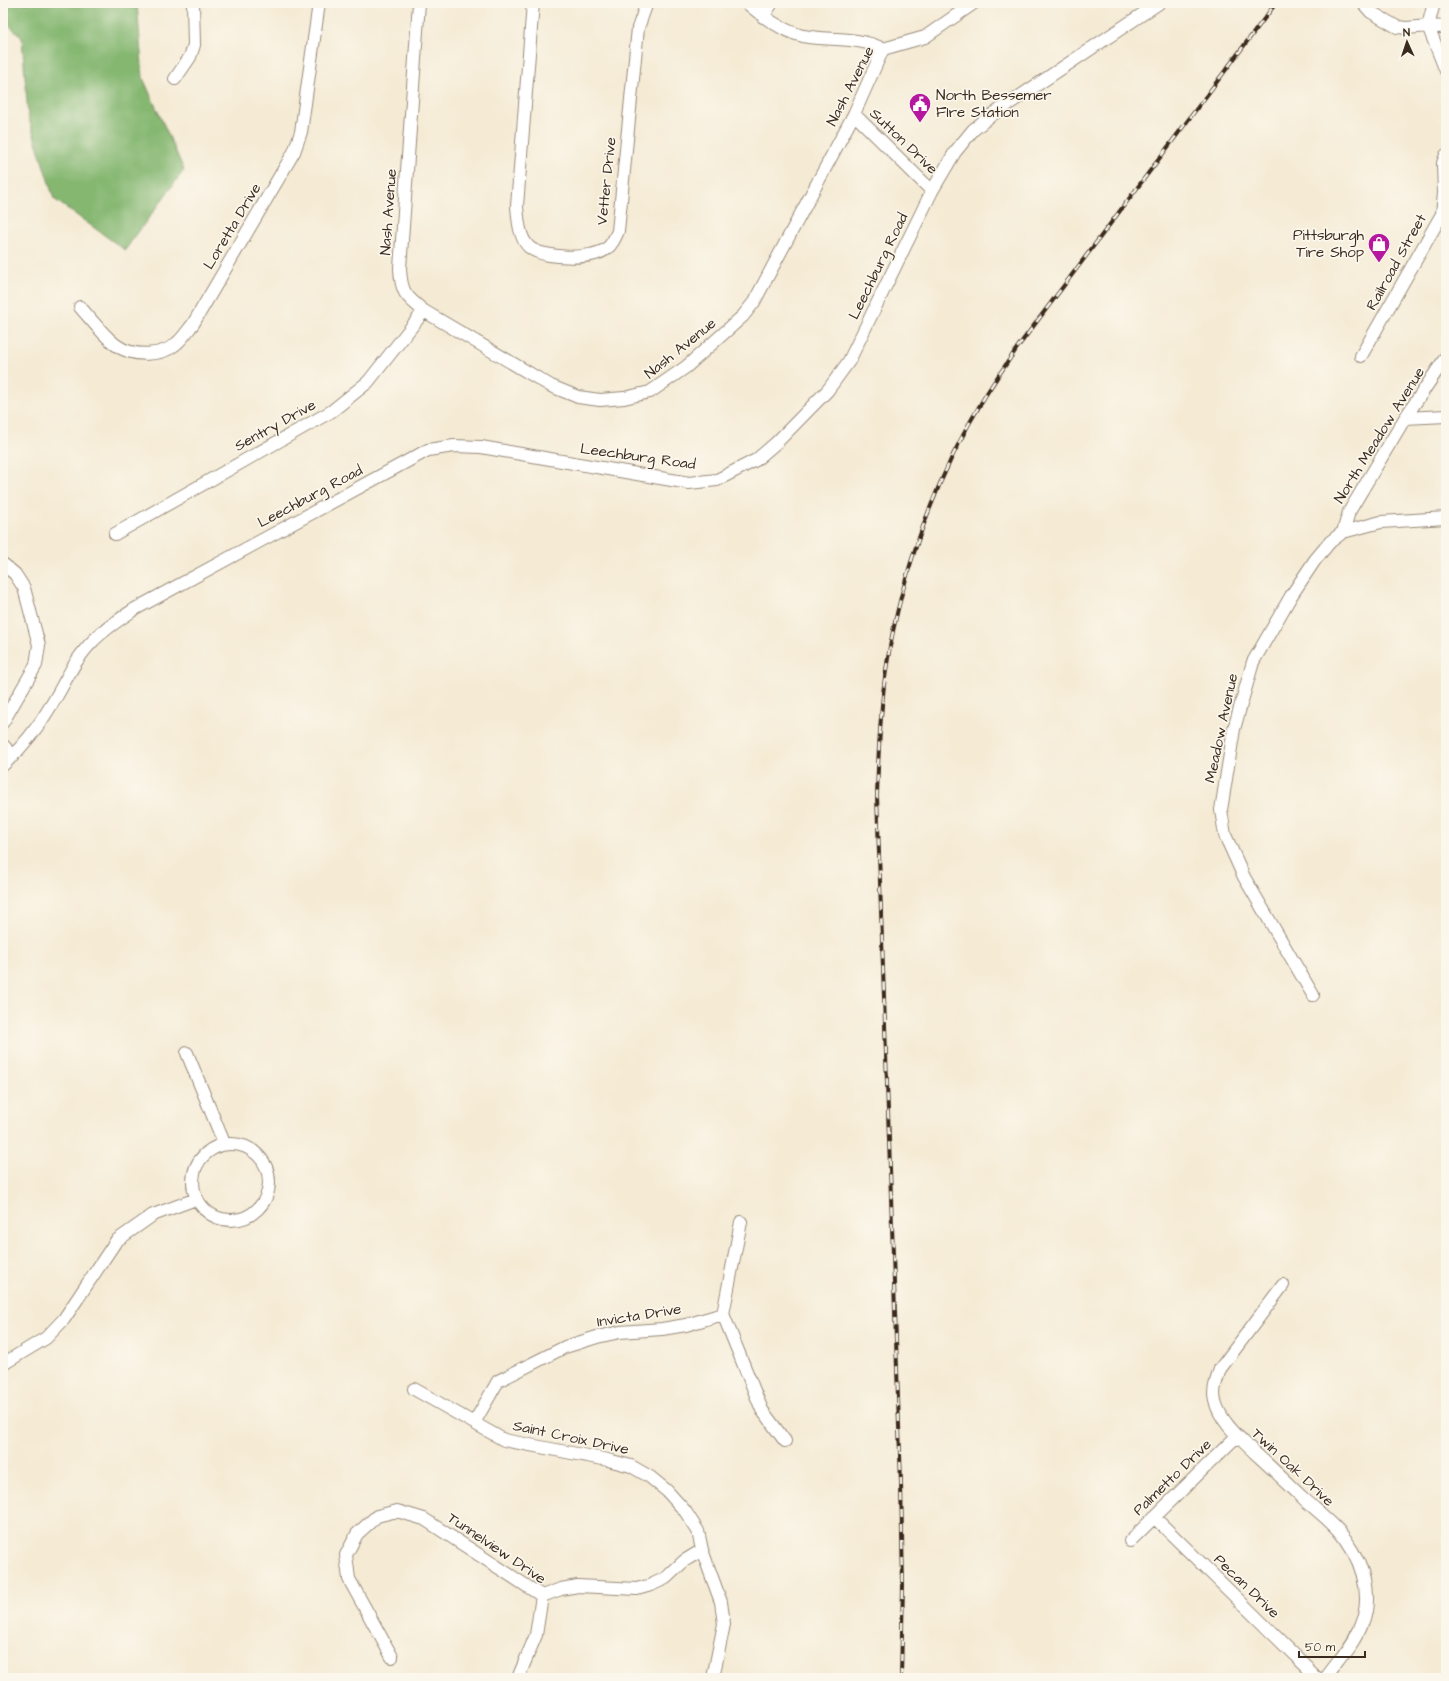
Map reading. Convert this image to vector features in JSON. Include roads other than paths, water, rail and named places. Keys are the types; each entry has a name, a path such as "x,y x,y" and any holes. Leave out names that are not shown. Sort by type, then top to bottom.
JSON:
{"street":[{"path":"175,79 190,57 194,45 193,3"},
{"name":"Loretta Drive","path":"80,307 116,346 131,352 146,354 168,349 177,344 189,329 294,152 301,132 320,3"},
{"name":"Nash Avenue","path":"419,3 400,268 402,288 407,297 424,311 551,386 578,397 600,400 624,398 650,392 686,367 743,316 754,302 854,114 883,49 925,37 974,3"},
{"name":"Vetter Drive","path":"533,3 517,206 518,223 528,246 538,252 572,257 596,255 607,249 618,232 638,28 647,3"},
{"path":"747,3 763,18 803,36 852,40 873,44 883,49"},
{"path":"763,18 772,3"},
{"name":"Leechburg Road","path":"3,765 13,756 52,705 74,665 91,643 105,630 135,609 428,450 454,446 481,447 689,483 717,480 756,460 777,442 828,390 849,361 932,191 956,152 973,130 989,117 1159,3"},
{"path":"1363,3 1371,12 1397,27 1407,28 1428,26 1446,28"},
{"path":"1434,3 1428,26 1446,71"},
{"name":"Sutton Drive","path":"854,114 932,191"},
{"name":"Railroad Street","path":"1362,356 1442,214 1444,192 1443,163 1446,155"},
{"name":"Sentry Drive","path":"115,534 332,411 368,382 424,311"},
{"name":"North Meadow Avenue","path":"1343,532 1349,512 1405,418 1446,357"},
{"path":"1405,418 1446,416"},
{"name":"Meadow Avenue","path":"1313,995 1244,877 1225,835 1221,810 1234,729 1253,662 1291,596 1315,560 1330,542 1343,532 1381,522 1446,518"},
{"path":"3,564 15,574 24,588 39,645 36,664 3,722"},
{"path":"3,745 13,756"},
{"path":"187,1053 224,1143"},
{"path":"224,1143 238,1144 250,1149 256,1153 266,1167 269,1176 269,1187 266,1198 253,1214 240,1220 227,1220 215,1217 205,1211 196,1199 192,1180 196,1166 205,1154 224,1143"},
{"path":"3,1364 46,1338 64,1319 116,1241 153,1215 196,1199"},
{"path":"741,1222 723,1314 762,1410 785,1441"},
{"name":"Twin Oak Drive","path":"1283,1285 1224,1364 1215,1385 1214,1400 1219,1414 1237,1436 1338,1530 1354,1552 1360,1566 1366,1584 1366,1602 1362,1624 1353,1640 1326,1678"},
{"name":"Invicta Drive","path":"474,1423 498,1381 565,1347 597,1337 620,1332 662,1329 686,1325 723,1314"},
{"name":"Saint Croix Drive","path":"414,1389 504,1440 608,1460 631,1466 650,1477 667,1491 685,1511 698,1531 702,1550 721,1602 724,1624 713,1678"},
{"name":"Palmetto Drive","path":"1130,1541 1237,1436"},
{"name":"Tunnelview Drive","path":"392,1657 349,1579 346,1555 358,1534 376,1516 397,1511 424,1519 542,1596 536,1635 518,1678"},
{"name":"Pecan Drive","path":"1154,1517 1318,1678"},
{"path":"542,1596 561,1589 578,1586 637,1589 651,1585 666,1578 684,1561 702,1550"}],"railway":[{"path":"901,1678 903,1585 901,1483 877,796 879,740 884,685 898,611 907,574 933,500 966,430 988,392 1017,348 1276,3"}],"place":[{"name":"North Bessemer FIre Station","path":"920,124"},
{"name":"Pittsburgh Tire Shop","path":"1379,264"}]}
